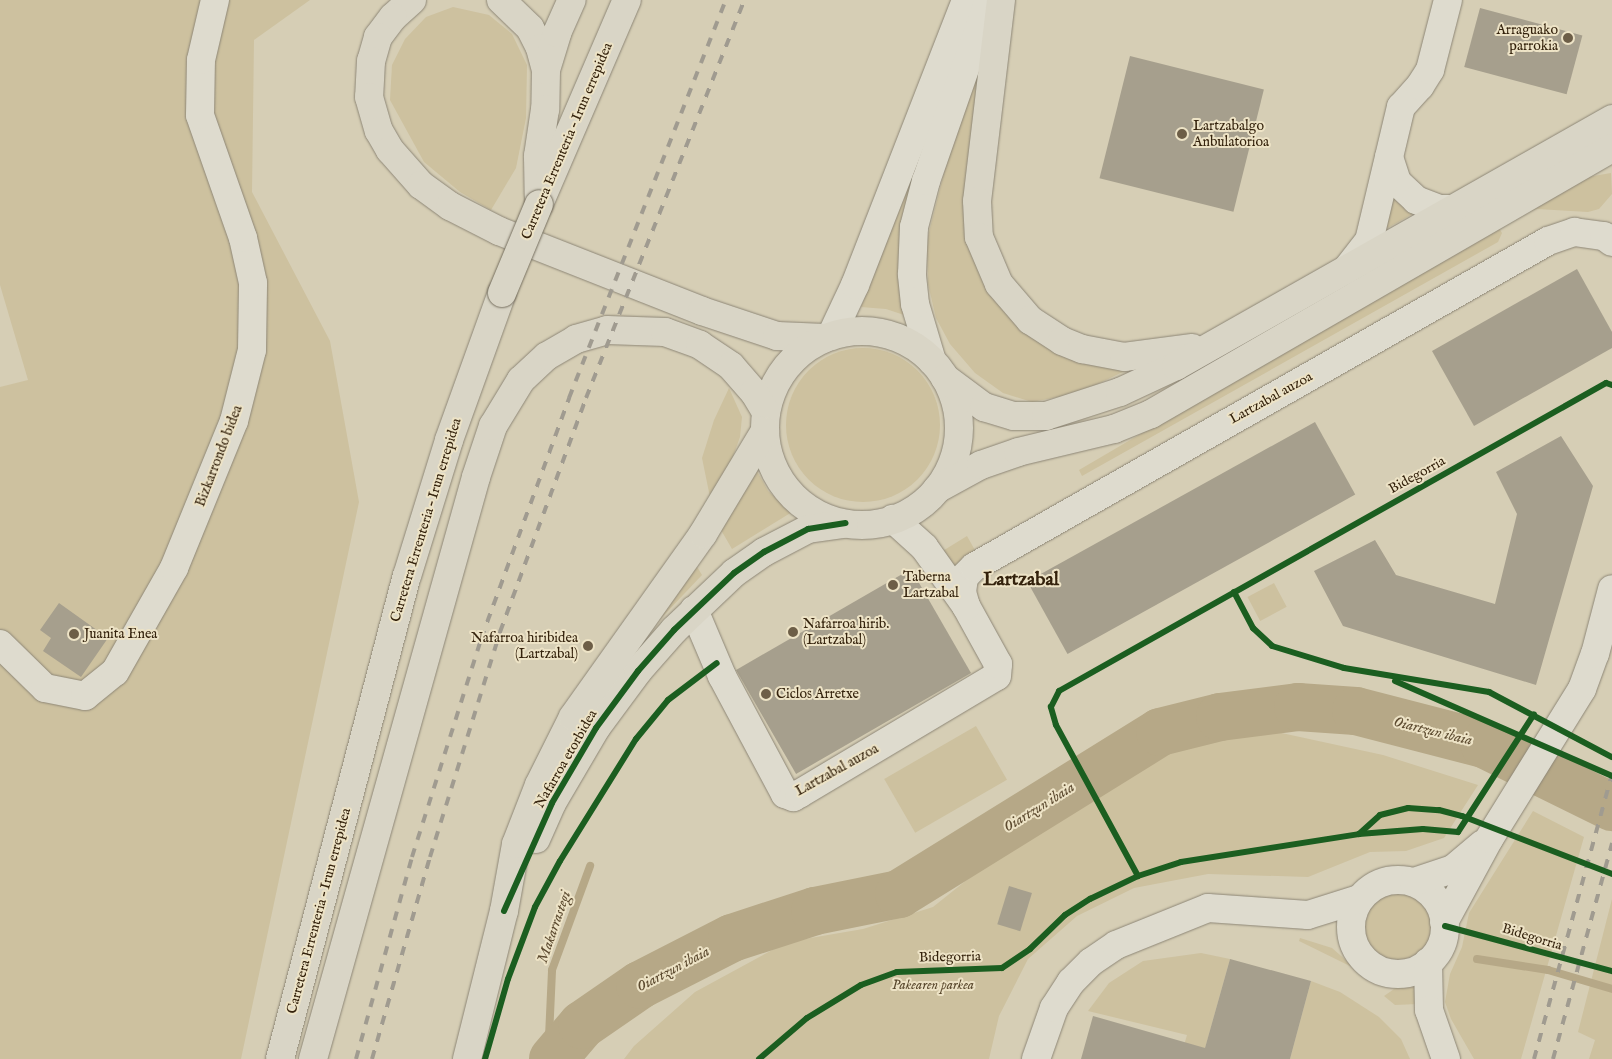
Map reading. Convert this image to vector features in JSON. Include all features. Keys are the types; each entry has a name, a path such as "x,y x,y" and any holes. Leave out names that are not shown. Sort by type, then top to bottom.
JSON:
{"main road":[{"path":"412,0 393,17 378,37 371,61 369,97 379,130 390,150 421,185 450,206 499,231 702,311 777,336 828,337 858,331 886,334 911,344 970,400 999,413 1046,416 1120,392 1176,366 1612,119"},
{"path":"501,0 530,28 540,48 546,70"},
{"path":"539,204 538,156 545,109 546,70 557,33 572,0"},
{"name":"Carretera Errenteria – Irun errepidea","path":"280,1059 407,576 449,440 502,293 628,0"},
{"path":"1001,0 976,200 979,237 999,284 1015,306 1044,331 1082,349 1104,354 1124,357 1175,352 1233,334"},
{"path":"313,1059 476,477 493,426 521,380 547,356 576,339 607,330 665,332 700,345 731,366 754,392 766,422 772,463 789,491 814,512 846,523 870,524 893,519 909,512 937,488 981,465 1018,452 1114,429 1142,418 1612,148"},
{"name":"Nafarroa etorbidea","path":"467,1059 504,912 516,844 539,785 573,717 703,534 766,422 771,394 792,360 828,337"},
{"path":"937,488 955,454 958,435 958,415 939,370"},
{"name":"Nafarroa etorbidea","path":"504,912 552,803 596,728 638,671 694,610 734,573 764,552 808,529 846,523"}],"street":[{"name":"Bizkarrondo bidea","path":"0,644 45,688 84,696 115,672 174,568 234,421 252,350 253,283 243,238 200,115 201,60 215,0"},
{"path":"828,337 855,285 966,0"},
{"path":"939,370 915,304 912,274 914,227 926,181 989,0"},
{"path":"1346,270 1369,241 1401,107 1420,86 1430,70 1448,0"},
{"path":"1389,157 1398,182 1416,200 1440,209 1453,209"},
{"name":"Lartzabal auzoa","path":"966,606 962,592 964,577 974,567 1548,241 1574,232 1604,236 1612,242"},
{"name":"Lartzabal auzoa","path":"694,610 727,685 785,794 793,797 997,676 998,664 966,606 924,547 893,519"},
{"path":"1359,899 1353,911 1352,938 1365,961 1389,973 1403,974 1428,962 1440,947 1444,922 1489,839 1559,730 1582,689 1595,654 1612,589"},
{"path":"1414,882 1453,869 1489,839"},
{"path":"1036,1059 1054,1008 1071,982 1090,962 1116,945 1208,908 1308,915 1359,899 1378,884 1402,880 1414,882 1431,894 1444,922"},
{"path":"1428,962 1429,1010 1446,1059"}],"green space":[{"path":"0,0 310,0 254,40 252,192 330,341 359,502 241,1059 0,1059 0,387 28,380 0,285"},
{"path":"453,7 489,15 512,34 527,65 526,118 516,168 491,210 460,192 424,162 390,100 392,65 405,39 426,17"},
{"path":"975,78 981,88 965,237 982,280 1016,320 1131,368 1079,393 1032,402 1003,393 975,373 950,344 936,318 928,284 927,240 950,149"},
{"path":"923,151 907,316 886,309 861,307"},
{"path":"1611,173 1612,194 1599,209 1588,212 1537,209 1518,215 1576,179"},
{"path":"1387,177 1416,212 1375,235"},
{"path":"1497,225 1502,233 1498,242 1082,476 1079,470"},
{"path":"863,348 892,354 906,361 917,371 927,382 934,396 940,425 934,454 927,468 917,479 906,489 892,496 863,502 834,496 820,489 809,479 799,468 792,454 786,425 792,396 799,382 809,371 820,361 834,354"},
{"path":"729,388 742,417 740,437 727,473 711,502 702,458 714,420"},
{"path":"757,471 768,491 792,512 732,549 721,530"},
{"path":"967,536 976,552 956,567 949,565 941,552"},
{"path":"696,565 702,575 648,632"},
{"path":"1274,583 1287,607 1260,621 1248,597"},
{"path":"976,726 1007,780 915,833 884,779"},
{"name":"Pakearen parkea","path":"1258,728 1383,755 1478,785 1444,838 1406,851 1370,852 1308,877 1208,874 1134,888 1077,916 1028,959 999,1016 989,1059 624,1059 634,1046 695,992 787,942 863,929 933,907 1003,851 1063,809 1156,756"},
{"path":"1533,811 1584,837 1521,1059 1474,1059 1451,1019 1445,1002 1450,974 1462,947 1469,913"},
{"path":"1397,890 1410,893 1422,900 1429,912 1432,925 1429,938 1422,950 1410,957 1397,960 1384,957 1372,950 1365,938 1362,925 1365,912 1372,900 1384,893"},
{"path":"1612,899 1612,1059 1589,1059 1595,1040 1578,1032"},
{"path":"1300,938 1332,948 1356,969 1299,941"},
{"path":"1201,953 1230,959 1202,1059 1180,1059 1187,1035 1088,1011 1109,983 1143,961"},
{"path":"1311,981 1340,992 1379,1017 1401,1039 1410,1059 1290,1059"},
{"path":"1416,984 1418,1004 1395,1005 1384,996 1397,987"}],"building":[{"path":"1480,8 1582,35 1567,94 1464,67"},
{"name":"Lartzabalgo Anbulatorioa","path":"1130,56 1264,89 1233,212 1100,178"},
{"path":"1577,269 1612,332 1612,348 1474,426 1432,351"},
{"path":"1315,422 1355,495 1067,654 1027,582"},
{"path":"1561,436 1593,486 1536,685 1343,626 1314,571 1375,540 1396,575 1495,604 1517,514 1496,472"},
{"path":"911,569 971,673 796,774 736,670"},
{"name":"Juanita Enea","path":"59,603 108,638 81,677 43,651 51,638 40,630"},
{"path":"1009,886 1032,893 1020,931 997,924"},
{"path":"1230,959 1311,981 1290,1059 1081,1059 1093,1016 1205,1048"}],"waterway":[{"name":"Oiartzun ibaia","path":"553,1059 582,1025 640,985 732,938 815,911 899,894 1160,732 1220,717 1298,707 1356,711 1484,744 1612,807"},
{"name":"Makarrastegi","path":"548,1059 552,970 590,866"},
{"path":"1477,959 1548,970 1612,989"}],"railway":[{"path":"356,1059 412,857 481,639 569,398 726,0"},
{"path":"372,1059 430,857 500,632 586,398 744,0"},
{"path":"1534,1059 1612,774"},
{"path":"1553,1059 1612,843"}],"cycle path":[{"name":"Bidegorria","path":"1138,876 1056,725 1051,707 1059,691 1606,383 1612,385"},
{"path":"504,911 552,803 596,728 638,671 674,630 734,573 764,552 808,529 846,523"},
{"path":"1234,592 1253,628 1272,646 1344,668 1489,692 1612,757"},
{"path":"485,1059 508,979 535,907 560,861 636,739 668,700 717,663"},
{"path":"1395,681 1612,776"},
{"name":"Bidegorria","path":"759,1059 807,1018 861,985 897,972 1002,968 1030,949 1065,915 1090,899 1138,876 1181,862 1359,834 1423,829 1458,832 1534,714"},
{"path":"1359,834 1380,815 1408,808 1439,810 1462,816 1612,874"},
{"name":"Bidegorria","path":"1445,926 1612,971"}],"place":[{"name":"Arraguako parrokia","path":"1568,38"},
{"name":"Lartzabalgo Anbulatorioa","path":"1182,134"},
{"name":"Taberna Lartzabal","path":"893,585"},
{"name":"Nafarroa hirib. (Lartzabal)","path":"793,632"},
{"name":"Juanita Enea","path":"74,634"},
{"name":"Nafarroa hiribidea (Lartzabal)","path":"588,646"},
{"name":"Ciclos Arretxe","path":"766,694"}],"district":[{"name":"Lartzabal","path":"1021,581"}]}
